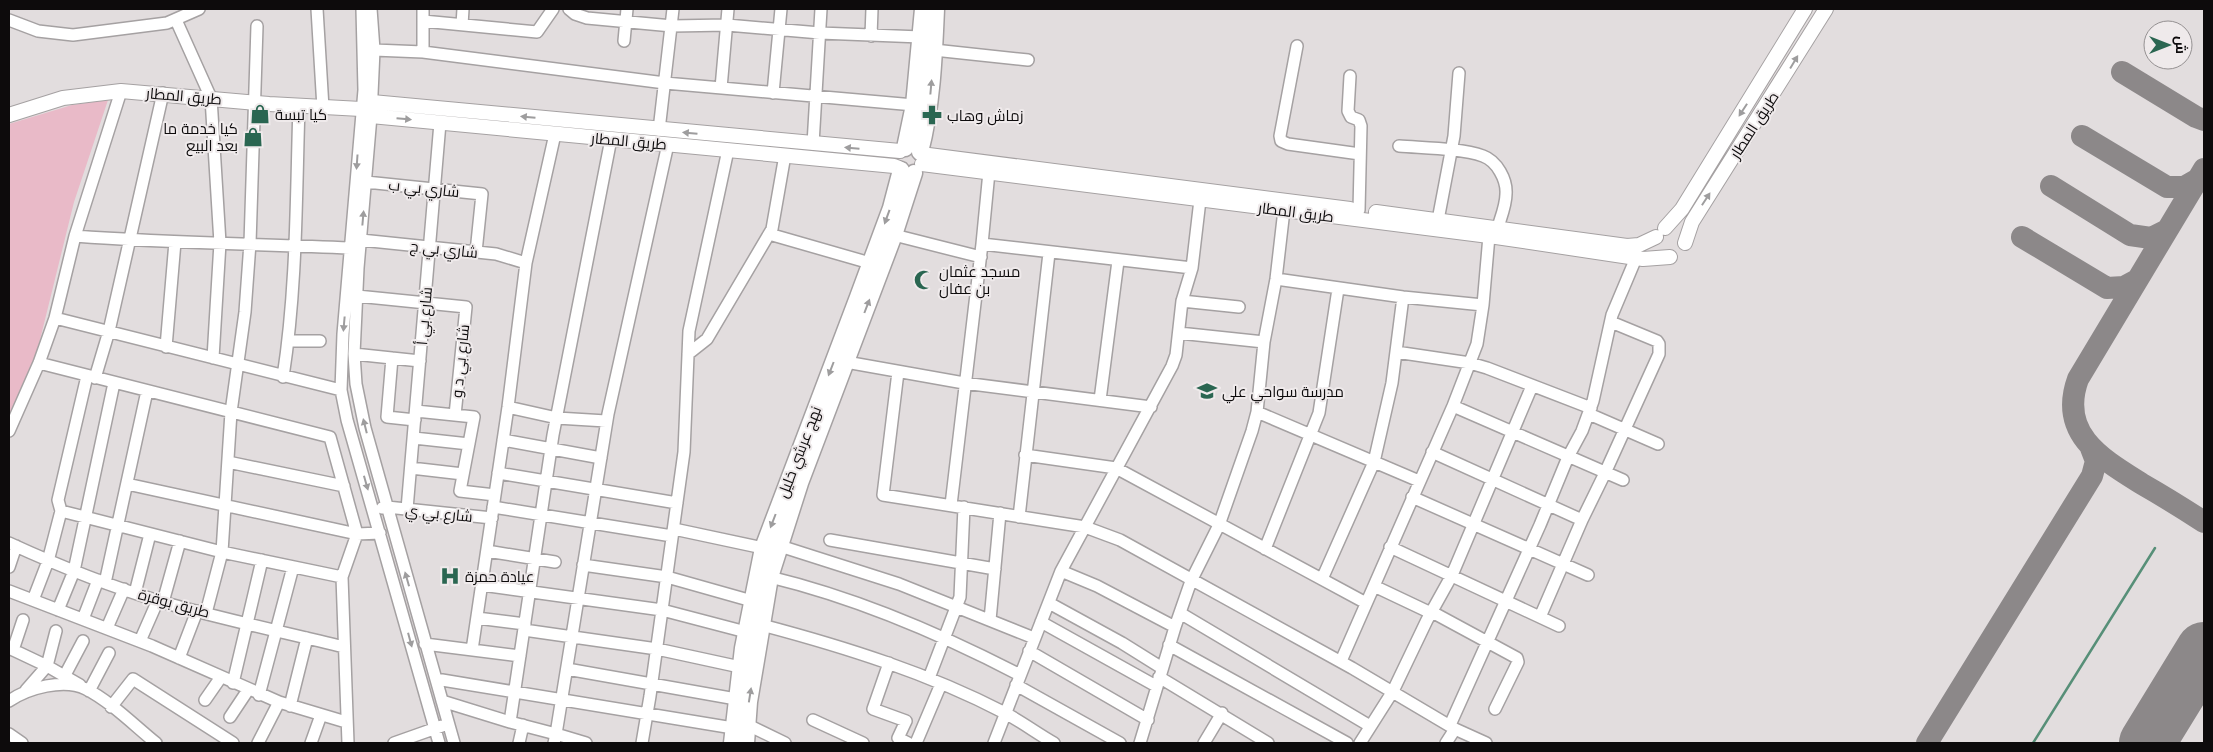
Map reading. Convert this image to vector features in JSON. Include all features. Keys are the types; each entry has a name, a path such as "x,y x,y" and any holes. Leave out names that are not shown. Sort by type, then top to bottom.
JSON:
{"highway":[{"name":"نهج عرشي خليل","path":"737,732 749,702 770,577 800,484 894,236 910,160 923,9"},
{"name":"نهج عرشي خليل","path":"746,743 737,732 736,699 746,632 763,548 891,208 910,160 925,133 934,50 936,9"}],"main road":[{"name":"طريق المطار","path":"9,115 72,96 121,91 324,108 368,109 659,130 813,144 910,160 989,167 1493,232 1627,246 1639,245 1661,232 1682,209 1805,9"},
{"name":"طريق المطار","path":"1685,243 1692,222 1826,9"},
{"path":"1764,77 1779,86"},
{"name":"طريق المطار","path":"368,109 440,123 785,156 894,166 910,160"},
{"path":"1715,153 1730,162"},
{"name":"طريق المطار","path":"989,167 1200,200 1359,210 1438,220 1636,258 1670,257"},
{"path":"1672,227 1679,230 1685,243 1679,254 1670,257 1658,251 1655,244 1661,232 1672,227"}],"street":[{"path":"9,20 38,31 72,35 167,23 199,9"},
{"path":"316,9 324,108"},
{"path":"362,9 368,109 366,182 354,354 360,405 454,743"},
{"path":"371,9 374,50 350,248 341,390 347,420 439,743"},
{"path":"423,9 423,52"},
{"path":"462,25 463,9"},
{"path":"423,21 537,32 553,9"},
{"path":"569,9 575,14 587,18 672,26 727,24 820,33 921,37"},
{"path":"624,42 627,9"},
{"path":"659,130 673,9"},
{"path":"720,88 728,9"},
{"path":"773,93 781,9"},
{"path":"813,144 821,9"},
{"path":"871,36 872,9"},
{"path":"176,20 211,98 220,243 213,358"},
{"path":"180,658 202,612 222,552 231,412 245,312 250,243 257,26"},
{"path":"1297,46 1281,130 1281,141 1288,144 1360,154"},
{"path":"374,50 423,52 720,88 914,105"},
{"path":"934,50 1028,60"},
{"path":"1438,220 1452,151 1460,73"},
{"path":"1350,76 1349,116 1360,122 1359,210"},
{"path":"9,431 39,363 55,318 75,236 121,91"},
{"path":"33,600 48,561 61,511 58,500 91,377 108,330 163,94"},
{"path":"283,376 289,341 295,246 299,106"},
{"name":"شارع بي أ","path":"407,509 440,123"},
{"path":"472,650 508,407 526,263 555,134"},
{"path":"510,722 551,450 611,139"},
{"path":"555,739 606,421 668,144"},
{"path":"1341,661 1453,406 1477,344 1493,232 1506,195 1504,180 1498,168 1484,156 1399,146"},
{"path":"642,743 684,452 689,331 728,150"},
{"path":"688,354 707,339 772,229 785,156"},
{"path":"951,504 964,383 981,257 989,167"},
{"name":"شاري بي ب","path":"366,182 482,194 476,252"},
{"path":"994,743 1061,571 1172,366 1179,333 1182,301 1192,268 1200,200"},
{"path":"1140,743 1174,627 1192,581 1219,525 1243,460 1256,412 1264,342 1276,279 1284,206"},
{"path":"769,234 870,263"},
{"path":"75,236 175,242 250,243 350,248"},
{"path":"894,236 981,257"},
{"name":"شاري بي ج","path":"361,240 496,254 526,263"},
{"path":"166,347 175,242"},
{"path":"982,244 1192,268"},
{"path":"1019,517 1049,253"},
{"path":"1446,743 1505,600 1590,411 1611,322 1636,258"},
{"path":"1100,400 1118,261"},
{"path":"1276,279 1338,289 1483,305"},
{"path":"1265,549 1311,435 1323,391 1338,289"},
{"path":"357,296 425,303"},
{"path":"1322,579 1374,462 1385,420 1403,297"},
{"path":"1182,301 1239,307"},
{"name":"شارع بي د و","path":"425,303 466,307 455,415"},
{"path":"55,318 341,390"},
{"path":"1540,617 1562,564 1659,354 1659,344 1611,322"},
{"path":"1179,333 1264,342"},
{"path":"289,341 320,341"},
{"path":"1396,352 1470,363 1532,386 1590,411 1658,444"},
{"path":"354,354 420,361"},
{"path":"392,358 387,417 416,415 474,417 460,491 495,495"},
{"path":"846,362 964,383 1151,407"},
{"path":"39,363 330,438 357,534 342,577 348,743"},
{"path":"898,372 883,495 951,504 1000,514 1085,527 1120,540 1341,661 1452,727 1486,743"},
{"path":"58,610 74,571 87,518 114,382"},
{"path":"1360,743 1393,691 1452,575 1532,386"},
{"path":"83,619 102,582 118,526 147,391"},
{"path":"1453,406 1623,480"},
{"path":"508,407 557,418 606,421"},
{"path":"1256,412 1419,481"},
{"path":"414,438 469,444"},
{"path":"503,440 600,458"},
{"path":"1432,452 1582,520"},
{"path":"1025,455 1116,468 1366,603"},
{"path":"228,462 344,486"},
{"path":"411,468 463,474"},
{"path":"498,473 677,503"},
{"path":"127,484 357,534 380,533"},
{"path":"1412,498 1588,576"},
{"name":"شارع بي ي","path":"374,510 387,507 541,514 590,523 673,532 763,548"},
{"path":"929,678 943,637 960,597 964,507"},
{"path":"61,511 222,552 342,577"},
{"path":"990,620 1000,514"},
{"path":"107,628 129,591 150,534"},
{"path":"830,540 995,569"},
{"path":"140,641 161,601 180,541"},
{"path":"9,567 12,545"},
{"name":"طريق بوقرة","path":"12,545 102,582 161,601 344,647"},
{"path":"780,546 898,584 1034,638"},
{"path":"1390,547 1559,626"},
{"path":"487,551 555,562"},
{"path":"233,683 262,560"},
{"path":"584,565 667,577 752,601"},
{"path":"230,717 254,692 277,630 293,567"},
{"path":"1061,571 1097,586 1174,627"},
{"path":"770,577 812,587 943,637 1018,680 1120,743"},
{"path":"482,585 662,610 746,632"},
{"path":"1374,586 1432,613 1515,656 1519,660 1495,709"},
{"path":"9,591 140,641 284,704 346,722"},
{"path":"1049,603 1122,643 1159,677"},
{"path":"1180,613 1370,726"},
{"path":"477,618 572,638 657,649 740,667"},
{"path":"23,620 11,649 48,666 87,689 111,707 149,741"},
{"path":"1041,622 1159,677 1222,713 1249,738 1268,743"},
{"path":"762,625 814,638 929,678 1006,714 1054,743"},
{"path":"9,701 25,691 48,666 56,631"},
{"path":"258,743 284,704 307,638"},
{"path":"65,675 83,641"},
{"path":"425,644 520,656"},
{"path":"1169,644 1347,743"},
{"path":"1030,651 1148,720"},
{"path":"87,689 110,652"},
{"path":"889,663 873,709 906,721 898,738 908,743"},
{"path":"567,669 736,699"},
{"path":"204,700 220,677"},
{"path":"111,707 133,679 233,743"},
{"path":"436,679 647,714 785,743"},
{"path":"916,743 941,684"},
{"path":"25,691 53,685 87,689"},
{"path":"442,702 523,725 555,739 586,743"},
{"path":"1204,743 1222,713"},
{"path":"311,743 320,715"},
{"path":"813,720 863,743"},
{"path":"394,743 448,724"},
{"path":"518,743 523,725"},
{"path":"9,734 22,743"}],"shaded area":[{"path":"108,100 74,202 37,352 9,415 9,124 72,105"}],"waterway":[{"path":"2033,743 2155,548"}],"taxiway":[{"path":"2122,72 2204,120"},
{"path":"2082,136 2167,187 2184,187 2198,179"},
{"path":"2204,169 2078,379 2073,398 2074,415 2079,430 2099,454 2127,475 2204,522"},
{"path":"2051,186 2130,235 2151,238 2167,230"},
{"path":"2022,237 2107,288 2124,287 2137,280"},
{"path":"1927,743 2092,476 2096,461 2091,448"}],"runway":[{"path":"2147,743 2204,650"}],"place":[{"name":"كيا تبسة","path":"260,114"},
{"name":"زماش وهاب","path":"932,115"},
{"name":"كيا خدمة ما بعد البيع","path":"253,137"},
{"name":"مسجد عثمان بن عفان","path":"924,280"},
{"name":"مدرسة سواحي علي","path":"1207,391"},
{"name":"عيادة حمزة","path":"450,576"}]}
